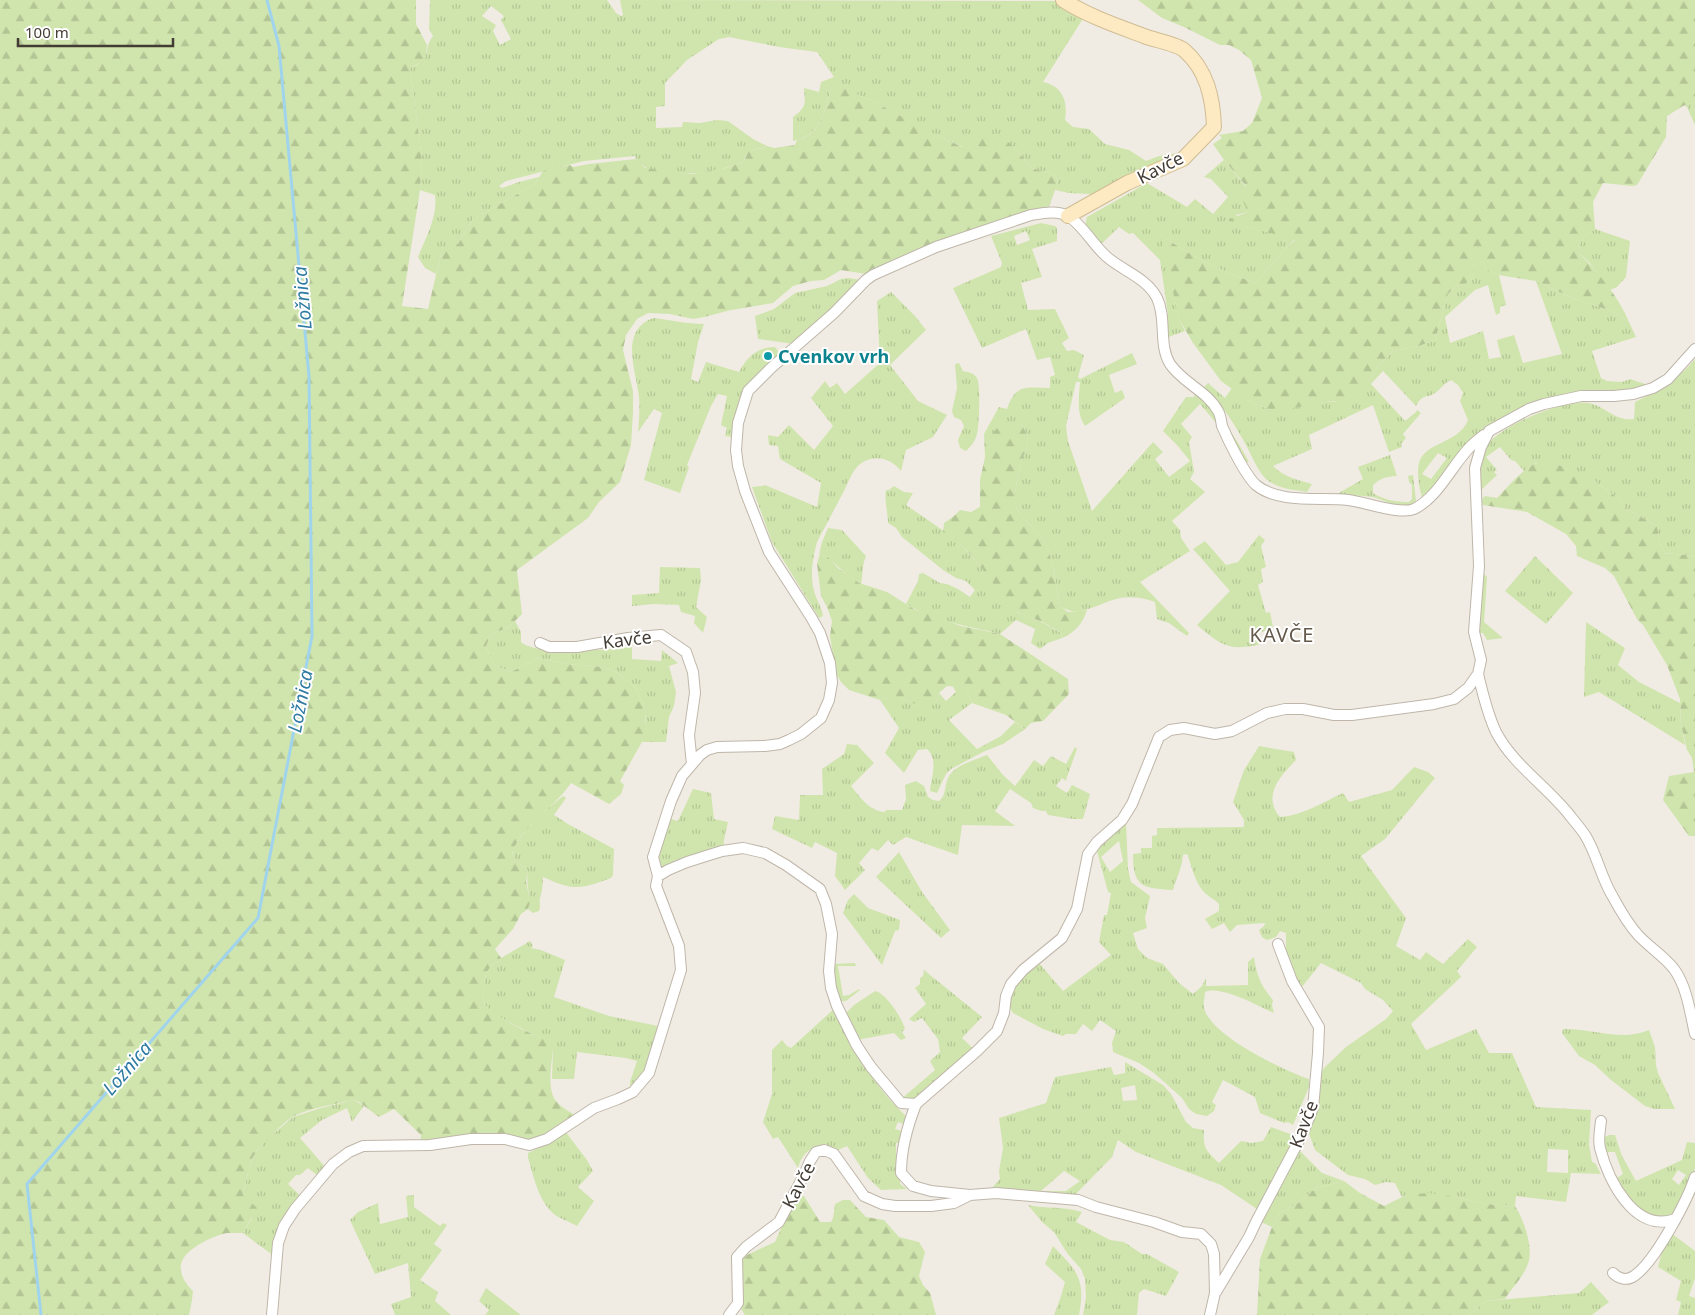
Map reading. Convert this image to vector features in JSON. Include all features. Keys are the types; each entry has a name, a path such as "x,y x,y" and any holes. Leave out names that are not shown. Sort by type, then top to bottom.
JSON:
{"street":[{"name":"Kavče","path":"1063,0 1078,9 1117,25 1183,49 1204,75 1214,108 1214,127 1183,158 1127,183 1068,216"},
{"path":"272,1315 278,1243 284,1226 295,1209 333,1164 349,1152 363,1146 430,1145 471,1139 505,1139 529,1145 546,1139 594,1108 633,1092 650,1073 681,970 679,946 656,886 658,876 653,857 676,787 692,764 707,750 718,747 780,744 801,734 821,718 830,700 832,683 830,662 820,633 770,552 745,492 736,450 738,423 748,391 873,275 936,247 1031,215 1046,212 1068,216 1107,257 1147,285 1157,298 1161,316 1163,342 1168,362 1177,374 1212,401 1220,413 1222,424 1238,458 1255,484 1267,491 1300,498 1358,501 1400,512 1413,510 1426,501 1472,445 1489,431 1544,404 1581,396 1633,394 1653,388 1668,379 1695,349"},
{"path":"1489,431 1480,447 1475,468 1480,566 1474,632 1480,660 1478,674 1483,697 1497,733 1509,750 1535,779 1562,804 1585,836 1612,896 1629,924 1674,970 1685,994 1695,1034"},
{"name":"Kavče","path":"540,643 549,647 577,647 628,638 661,635 686,652 693,672 695,693 689,735 692,764"},
{"path":"658,876 686,862 722,851 743,848 765,853 786,864 820,888 826,904 832,934 829,971 831,988 837,1006 857,1046 871,1067 901,1103 916,1104 978,1051 997,1031 1004,1013 1006,996 1011,984 1023,970 1062,938 1077,909 1088,854 1097,842 1122,820 1132,804 1159,737 1170,730 1184,728 1215,734 1232,731 1267,714 1285,709 1303,709 1334,715 1352,715 1434,704 1454,699 1468,688 1478,674"},
{"name":"Kavče","path":"1215,1293 1249,1237 1303,1133 1313,1108 1318,1028 1292,981 1278,944"},
{"name":"Kavče","path":"916,1104 906,1129 901,1159 901,1173 913,1186 931,1191 970,1195 996,1193 1078,1200 1182,1232 1201,1234 1211,1244 1214,1254 1215,1293 1210,1315"},
{"path":"1601,1121 1600,1147 1612,1182 1620,1193 1640,1215 1650,1220 1660,1222 1675,1219"},
{"name":"Kavče","path":"729,1315 738,1303 737,1257 746,1247 779,1222 816,1152 824,1150 834,1154 864,1196 882,1204 931,1206 954,1203 970,1195"},
{"path":"1613,1273 1617,1277 1624,1279 1633,1277 1653,1254 1689,1194 1695,1177"}],"green space":[{"path":"0,0 416,0 416,24 427,45 426,56 423,61 410,68 422,160 420,190 402,306 428,309 441,254 448,246 458,244 473,219 534,185 543,171 570,165 573,167 636,159 644,167 666,172 693,174 726,168 744,161 748,152 767,146 774,148 795,145 797,140 812,133 821,120 831,88 842,85 962,147 983,127 1011,144 1032,168 1055,175 1058,182 1050,204 1043,216 872,269 866,274 841,270 824,280 793,286 773,303 704,317 693,319 670,314 648,313 637,319 626,335 623,350 633,391 633,412 631,445 620,482 599,502 588,518 517,570 522,614 509,627 490,635 486,647 494,665 511,672 538,658 567,664 604,667 616,672 635,687 646,711 642,742 620,781 624,785 621,794 609,804 571,783 524,832 512,852 515,860 528,871 526,881 530,902 528,909 521,914 513,929 495,949 501,958 500,962 494,963 486,974 483,999 488,1008 504,1020 551,1043 553,1048 551,1084 554,1097 561,1106 577,1116 533,1141 420,1145 421,1135 394,1109 379,1117 354,1100 315,1108 294,1116 272,1135 253,1157 243,1195 257,1208 243,1233 227,1233 205,1241 184,1257 181,1263 181,1270 185,1282 193,1291 189,1315 0,1315"},
{"path":"430,0 607,0 616,13 621,16 623,15 620,0 1060,1 1084,17 1043,82 1055,87 1063,96 1066,107 1065,120 1073,127 1089,129 1105,144 1129,150 1146,161 1168,154 1182,154 1100,201 1089,194 1055,190 1058,182 1055,175 1032,168 1011,144 963,147 925,130 871,100 851,92 831,88 824,114 816,128 810,134 793,141 793,117 804,105 804,88 819,92 821,82 834,77 817,52 729,37 719,39 687,60 665,83 665,106 656,107 656,128 682,127 683,122 728,121 753,139 767,146 750,151 744,161 726,168 707,172 678,173 655,170 646,167 635,156 584,161 506,181 499,186 502,188 539,177 534,185 473,219 458,244 441,254 436,274 425,268 418,257 431,226 435,211 435,195 420,190 422,160 410,68 424,60 428,44 433,36 429,29","holes":["491,6 504,16 501,20 511,39 500,45 493,31 496,25 482,16"]},
{"path":"1138,0 1695,0 1695,102 1683,106 1667,116 1666,137 1637,185 1603,183 1593,202 1595,229 1581,240 1580,244 1579,253 1607,285 1629,322 1611,311 1570,297 1536,281 1499,275 1486,269 1484,262 1481,261 1476,263 1471,280 1456,286 1448,294 1435,340 1419,346 1393,351 1379,365 1366,385 1346,402 1325,401 1285,410 1271,410 1250,402 1221,381 1193,343 1179,319 1162,242 1167,239 1188,253 1210,264 1256,283 1295,240 1245,226 1230,227 1229,219 1248,212 1238,191 1246,186 1213,144 1222,138 1219,135 1243,131 1252,123 1262,98 1251,60 1239,50 1229,45 1220,45 1162,18"},
{"path":"1695,102 1695,125 1686,105"},
{"path":"1224,160 1246,187 1248,212 1236,215 1245,226 1295,239 1256,283 1210,264 1188,253 1167,239 1163,242 1179,319 1185,331 1163,339 1161,326 1168,314 1160,260 1133,233 1129,234 1119,227 1094,251 1083,236 1087,217 1147,183 1187,207 1195,199 1213,214 1228,197 1211,179 1204,177"},
{"path":"1041,223 1055,226 1057,228 1057,241 1032,249 1042,277 1021,283 1028,310 1055,309 1069,338 1062,343 1067,351 1074,350 1084,355 1078,377 1080,379 1132,353 1137,364 1109,375 1115,393 1122,390 1125,398 1085,426 1079,411 1080,382 1076,382 1066,426 1068,441 1092,511 1153,442 1163,452 1155,459 1169,477 1190,461 1163,431 1186,397 1194,397 1196,393 1226,425 1249,462 1245,462 1223,431 1200,404 1181,424 1192,437 1189,442 1194,472 1190,479 1205,492 1172,521 1180,530 1181,538 1190,551 1140,582 1189,633 1187,636 1169,623 1157,619 1155,602 1147,599 1120,598 1082,611 1067,610 1060,606 1053,565 1045,542 1020,514 1015,502 1018,475 1028,443 1026,432 1021,424 991,434 984,434 999,407 1007,409 1010,401 1018,391 1028,388 1050,388 1050,377 1055,375 1050,357 1037,360 1026,329 982,348 953,288 1001,267 1002,263 991,236","holes":["1026,231 1030,240 1017,245 1014,236"]},
{"path":"1595,229 1630,241 1626,277 1617,287 1610,290 1589,262 1579,253 1583,238"},
{"path":"1476,262 1484,262 1486,269 1499,275 1506,305 1500,307 1500,313 1496,315 1488,285 1475,290 1445,317 1450,343 1483,331 1489,359 1501,357 1497,340 1514,335 1523,363 1562,354 1536,281 1570,297 1611,311 1629,322 1636,337 1592,351 1601,378 1607,381 1622,382 1630,379 1645,384 1645,387 1508,416 1426,498 1422,497 1419,484 1418,470 1420,460 1431,448 1448,440 1463,429 1468,420 1460,401 1463,393 1458,385 1451,380 1432,395 1423,398 1416,406 1383,371 1371,384 1405,421 1417,410 1421,413 1403,434 1406,438 1401,444 1402,447 1389,452 1373,405 1309,435 1312,449 1273,466 1286,475 1312,484 1307,492 1288,489 1266,479 1228,415 1203,388 1208,383 1225,398 1232,388 1250,402 1271,410 1325,401 1335,402 1366,385 1379,365 1393,351 1419,346 1435,340 1448,294 1456,286 1471,280","holes":["1438,453 1447,458 1431,479 1422,474"]},
{"path":"841,279 861,280 862,284 794,344 758,339 755,316 774,309 795,293 827,286"},
{"path":"891,292 926,330 890,365 918,401 947,415 933,437 906,450 901,471 891,462 874,458 862,463 853,473 815,549 812,577 814,590 823,616 819,618 772,542 752,487 765,485 817,507 821,483 780,459 778,446 769,445 768,435 778,437 789,425 814,450 833,426 811,398 825,381 830,388 837,383 845,394 880,363 877,301"},
{"path":"653,318 704,324 698,342 691,379 698,382 706,362 739,372 749,357 758,351 775,347 778,351 778,355 735,419 732,437 725,436 727,428 721,425 727,396 718,394 711,406 687,465 689,467 680,493 644,480 662,413 654,409 638,432 639,397 632,352 636,332 643,324"},
{"path":"1695,359 1695,556 1665,553 1660,544 1657,526 1625,508 1618,498 1593,480 1536,462 1524,471 1500,447 1486,457 1497,470 1494,472 1497,475 1480,491 1477,490 1482,452 1488,443 1513,425 1547,410 1578,403 1589,403 1616,416 1634,419 1635,402 1668,384"},
{"path":"959,363 963,371 976,376 979,389 977,434 974,442 966,451 960,448 958,440 964,426 961,420 954,417 952,411 957,388 955,364"},
{"path":"1006,421 1021,424 1028,439 1016,487 1015,502 1017,508 1024,519 1045,542 1053,565 1060,606 1068,612 1087,610 1078,627 1062,638 1061,633 1048,624 1019,613 1005,605 991,580 976,561 956,540 943,532 944,523 960,510 971,512 980,507 980,480 985,457 984,434 991,434"},
{"path":"1390,455 1397,476 1384,478 1376,482 1373,485 1373,493 1390,500 1409,502 1412,499 1412,485 1409,482 1408,476 1413,475 1416,501 1400,506 1373,497 1337,495 1363,479 1358,467"},
{"path":"1545,459 1593,480 1618,498 1625,508 1657,526 1660,544 1665,553 1695,556 1695,836 1689,836 1663,800 1669,776 1694,772 1692,758 1687,750 1681,724 1680,699 1667,665 1643,625 1637,619 1614,576 1605,568 1577,556 1576,546 1566,534 1527,512 1483,505 1481,500 1485,496 1497,498 1525,470"},
{"path":"894,486 904,492 913,493 906,505 957,540 999,590 1006,605 1018,613 1044,623 1061,633 1062,638 1048,643 1040,649 1031,643 1035,629 1016,620 1000,634 940,619 906,604 918,581 919,574 923,573 940,583 958,589 970,597 975,590 966,581 956,578 943,570 902,537 896,528 888,523 886,490"},
{"path":"828,528 842,530 866,556 861,584 825,556 819,554"},
{"path":"1259,535 1265,540 1261,546 1266,567 1261,569 1263,582 1258,585 1266,613 1270,612 1273,627 1257,634 1261,644 1233,647 1212,638 1197,625 1230,591 1193,549 1205,541 1226,565 1238,562"},
{"path":"820,553 829,558 838,568 859,583 887,592 914,609 961,626 1000,634 1068,679 1069,694 1043,721 1031,723 1025,729 1006,715 972,703 966,688 947,686 939,693 937,701 931,706 920,706 900,698 880,700 849,690 836,674 830,636 832,621 821,596 817,564"},
{"path":"1535,556 1573,593 1546,624 1505,591"},
{"path":"660,567 700,568 701,580 696,607 707,617 703,633 694,623 695,616 681,612 679,605 654,604 632,606 632,595 659,593"},
{"path":"1483,573 1487,577 1484,622 1503,638 1487,640 1483,633 1478,633"},
{"path":"515,621 521,632 521,642 530,647 557,651 574,651 632,647 632,659 661,661 662,650 678,663 669,666 676,692 674,706 669,717 666,742 642,742 646,711 635,687 616,672 604,667 567,664 538,658 511,672 494,665 486,647 490,635 509,627"},
{"path":"1586,622 1625,648 1618,665 1639,682 1680,703 1685,745 1599,692 1584,697"},
{"path":"952,685 966,688 972,703 949,720 977,749 1001,736 1015,722 1025,729 1003,744 951,769 946,774 937,793 930,791 933,759 927,749 918,750 904,773 885,753 899,728 880,700 900,698 920,706 937,701 939,693 946,701 956,692"},
{"path":"847,744 857,745 874,763 851,786 865,803 879,811 902,810 906,799 905,785 916,781 924,786 928,797 939,801 942,799 947,779 952,772 966,763 987,755 1003,775 1015,786 1034,760 1043,766 1051,756 1066,764 1075,747 1077,749 1066,781 1062,778 1056,786 1067,793 1072,785 1090,794 1083,819 1073,819 1048,815 1046,811 1033,808 1031,803 1010,789 995,811 1015,826 962,825 958,855 906,837 893,845 888,840 878,851 872,848 859,863 865,870 845,890 835,876 837,853 815,842 812,848 772,829 775,816 799,820 800,795 823,795 822,769 844,754"},
{"path":"1259,746 1294,752 1296,760 1279,780 1273,794 1275,809 1280,817 1312,808 1343,793 1349,802 1392,790 1414,767 1428,772 1435,778 1385,839 1361,856 1406,918 1396,946 1420,960 1426,952 1443,964 1468,939 1477,947 1457,971 1461,977 1411,1024 1426,1050 1476,1029 1489,1053 1512,1053 1536,1107 1591,1110 1589,1144 1592,1162 1595,1163 1601,1174 1571,1173 1566,1202 1516,1196 1515,1206 1486,1204 1451,1196 1406,1195 1402,1197 1395,1183 1386,1182 1375,1185 1365,1179 1348,1175 1315,1150 1307,1128 1321,1082 1320,1074 1346,1047 1386,1019 1393,1011 1383,1000 1365,989 1361,983 1321,963 1301,988 1286,952 1286,933 1280,931 1276,937 1267,940 1262,937 1259,930 1265,923 1237,925 1230,932 1224,923 1212,929 1205,919 1219,911 1219,904 1203,891 1187,854 1183,855 1173,890 1154,888 1141,884 1137,879 1133,865 1133,854 1141,853 1141,848 1152,848 1152,836 1157,835 1157,828 1244,827 1244,820 1233,802 1244,770","holes":["1548,1149 1568,1150 1568,1173 1547,1172"]},
{"path":"693,789 711,793 714,819 728,822 723,852 662,869 657,863 657,858 662,840 671,819 678,821"},
{"path":"563,796 566,798 554,815 614,849 613,875 611,878 578,887 565,886 543,877 540,909 533,913 528,909 528,871 515,860 512,851 534,821"},
{"path":"1126,822 1128,869 1131,882 1150,896 1145,918 1147,928 1133,933 1138,949 1147,958 1163,964 1179,983 1193,994 1202,986 1206,978 1206,986 1248,985 1248,962 1254,957 1260,980 1273,1000 1274,1013 1221,991 1205,992 1204,1008 1209,1019 1220,1030 1249,1051 1309,1079 1309,1087 1293,1125 1260,1113 1255,1097 1223,1080 1212,1102 1216,1105 1214,1111 1207,1116 1196,1114 1189,1109 1182,1098 1154,1073 1139,1063 1113,1052 1112,1043 1116,1031 1100,1020 1092,1031 1083,1024 1076,1034 1066,1034 1063,1036 1043,1029 1013,1013 1009,1006 1015,986 1039,963 1063,991 1111,955 1099,942 1104,915 1107,915 1111,893 1108,892 1097,851","holes":["1119,841 1123,861 1110,872 1101,857"]},
{"path":"899,852 922,892 950,930 941,938 876,877"},
{"path":"854,894 868,908 900,920 899,930 895,931 882,965 843,913 848,900"},
{"path":"530,941 533,946 531,948 565,960 554,997 609,1016 658,1026 651,1057 645,1073 630,1090 630,1082 637,1061 626,1058 577,1052 574,1079 552,1079 553,1048 546,1042 496,1015 484,1003 485,980 489,968 494,963 500,962 501,958"},
{"path":"855,963 856,966 838,966 843,996 860,990 846,1001 840,1001 835,992 833,964"},
{"path":"924,970 982,1017 962,1038 975,1050 921,1099 900,1100 935,1070 930,1061 940,1052 938,1039 922,1018 914,1022 909,1019 926,1004 915,988 920,984 920,978 923,976"},
{"path":"875,991 889,1001 897,1013 905,1029 902,1032 906,1038 901,1040 894,1033 857,1040 845,1014 854,1005"},
{"path":"835,1008 873,1079 905,1115 906,1125 898,1122 895,1129 902,1131 899,1143 896,1143 896,1165 900,1184 907,1189 881,1190 868,1178 847,1146 836,1151 825,1144 815,1147 804,1155 798,1168 778,1137 773,1139 763,1122 772,1094 772,1050 782,1040 791,1048"},
{"path":"1563,1029 1617,1035 1628,1035 1649,1030 1655,1047 1658,1073 1675,1109 1654,1109 1645,1106 1595,1065 1579,1056 1562,1033"},
{"path":"1125,1062 1163,1085 1171,1094 1186,1122 1193,1128 1204,1130 1206,1149 1219,1163 1241,1141 1251,1143 1263,1141 1271,1127 1296,1136 1257,1209 1221,1185 1136,1152 1118,1140 1112,1157 1074,1196 1016,1192 992,1188 1000,1179 999,1171 1003,1148 999,1118 1046,1103 1055,1077 1111,1067 1114,1075 1125,1073","holes":["1135,1085 1137,1100 1123,1101 1121,1088","1064,1171 1080,1181 1066,1191 1041,1191"]},
{"path":"354,1100 364,1106 352,1122 347,1108 322,1120 300,1138 327,1169 318,1176 308,1168 300,1175 296,1175 288,1184 302,1197 274,1256 243,1233 252,1218 243,1195 254,1155 268,1138 293,1117"},
{"path":"565,1131 593,1171 578,1187 594,1201 577,1226 555,1215 544,1203 537,1188 528,1158 528,1153 551,1142"},
{"path":"1609,1135 1615,1135 1622,1156 1636,1181 1682,1160 1687,1142 1695,1143 1695,1168 1690,1185 1671,1222 1648,1222 1614,1180 1623,1174 1615,1152 1599,1152 1599,1140","holes":["1678,1170 1686,1175 1679,1185 1672,1179"]},
{"path":"1298,1149 1322,1173 1344,1181 1316,1188 1298,1203 1280,1213 1272,1227 1261,1222 1289,1164 1295,1159"},
{"path":"1344,1181 1360,1193 1384,1206 1406,1195 1427,1193 1486,1204 1515,1206 1525,1227 1529,1244 1529,1259 1525,1270 1505,1299 1486,1301 1469,1315 1257,1315 1260,1259 1272,1227 1280,1213 1298,1203 1316,1188"},
{"path":"414,1195 414,1207 440,1226 443,1223 447,1225 434,1244 442,1250 420,1280 438,1292 435,1301 451,1315 395,1315 391,1304 411,1297 408,1263 375,1274 350,1220 358,1212 378,1203 380,1224 408,1217 406,1196"},
{"path":"796,1195 804,1196 820,1222 831,1222 835,1204 843,1200 850,1200 866,1217 884,1220 899,1237 919,1242 925,1252 919,1276 923,1285 930,1293 936,1315 745,1315 740,1307 740,1261 747,1255 775,1242"},
{"path":"1028,1205 1082,1212 1076,1222 1110,1240 1124,1242 1142,1254 1147,1254 1179,1272 1166,1296 1144,1289 1139,1293 1137,1315 1083,1315 1086,1297 1085,1279 1081,1269 1067,1253 1054,1232 1043,1223"},
{"path":"1671,1233 1695,1251 1695,1278 1689,1296 1695,1298 1695,1315 1678,1315 1681,1302 1676,1300 1681,1281 1658,1267 1662,1251"},
{"path":"1053,1246 1078,1276 1081,1293 1079,1315 1054,1315 1065,1282 1045,1264"},
{"path":"1591,1282 1609,1302 1592,1315 1469,1315 1486,1301 1579,1293"},
{"path":"486,1288 521,1315 485,1315 489,1310 479,1301"}],"waterway":[{"name":"Ložnica","path":"41,1315 27,1184 258,918 312,636 309,376 279,46 267,0"}],"place":[{"name":"Cvenkov vrh","path":"768,356"}],"district":[{"name":"KAVČE","path":"1282,634"}]}
